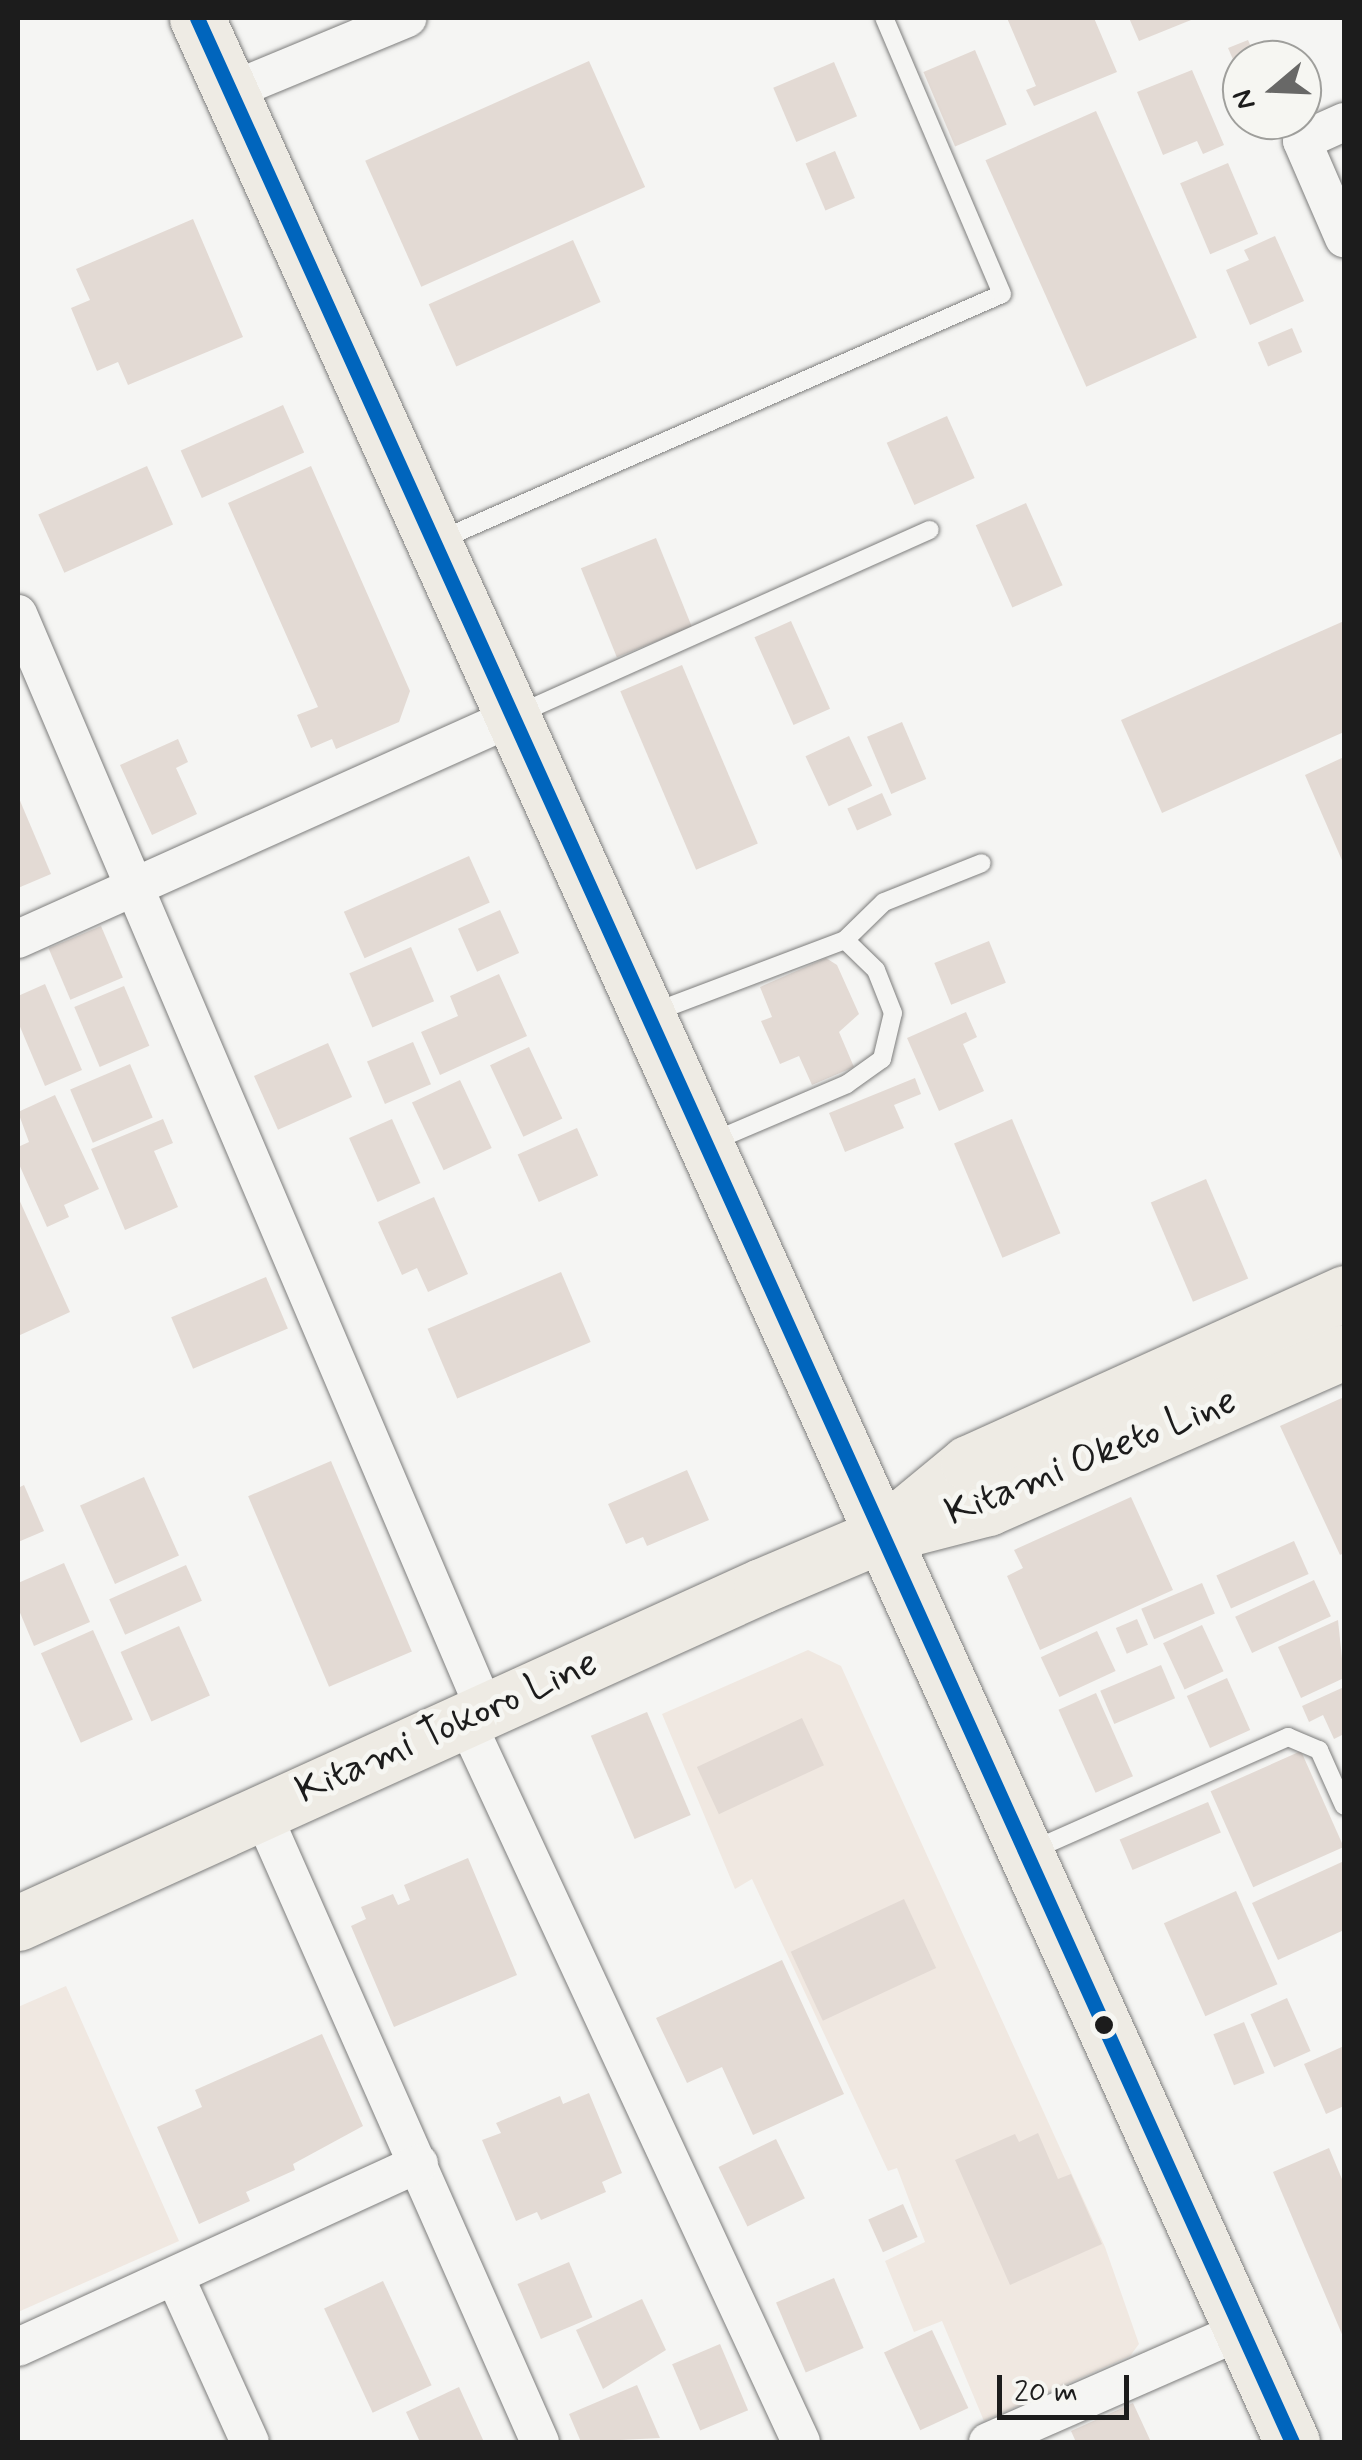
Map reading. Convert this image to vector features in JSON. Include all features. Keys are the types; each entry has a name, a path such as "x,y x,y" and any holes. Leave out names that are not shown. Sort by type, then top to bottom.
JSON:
{"main road":[{"path":"197,18 879,1536 1292,2442"},
{"name":"Kitami Oketo Line","path":"879,1536 968,1462 1344,1293"},
{"name":"Kitami Oketo Line","path":"879,1536 988,1508 1344,1352"},
{"name":"Kitami Tokoro Line","path":"18,1921 879,1536"}],"street":[{"path":"232,91 407,18"},
{"path":"1344,122 1302,141 1344,238"},
{"path":"18,614 138,886 475,1714 801,2442"},
{"path":"18,939 514,717"},
{"path":"260,1811 540,2442"},
{"path":"18,2348 418,2163"},
{"path":"175,2277 250,2442"},
{"path":"988,2442 1242,2330"}],"lane":[{"path":"433,543 1002,294 884,18"},
{"path":"514,717 930,530"},
{"path":"647,1015 845,940 884,902 982,863"},
{"path":"705,1146 847,1084 882,1059 893,1013 876,970 845,940"},
{"path":"1026,1853 1288,1737 1319,1750 1344,1806"}],"shaded area":[{"path":"808,1650 841,1666 1105,2247 1139,2344 1130,2356 984,2421 942,2321 914,2332 885,2261 925,2242 897,2168 888,2171 752,1879 735,1889 662,1714"},
{"path":"66,1986 179,2241 18,2312 18,2007"}],"building":[{"path":"1007,18 1094,18 1117,72 1034,106 1026,90 1036,86"},
{"path":"1129,18 1196,18 1139,41"},
{"path":"975,50 1007,125 955,146 923,72"},
{"path":"589,61 645,187 421,287 365,161"},
{"path":"834,62 857,116 796,142 773,88"},
{"path":"1192,70 1224,145 1203,154 1197,141 1163,155 1137,92"},
{"path":"1096,111 1197,338 1086,387 985,160"},
{"path":"835,151 855,198 825,210 806,164"},
{"path":"1228,163 1258,234 1210,254 1180,183"},
{"path":"193,219 243,337 128,385 118,362 97,371 71,308 90,300 76,269"},
{"path":"1275,236 1304,301 1250,325 1226,270 1249,260 1244,250"},
{"path":"573,240 601,302 456,366 429,304"},
{"path":"1292,328 1302,352 1268,366 1258,342"},
{"path":"283,405 304,453 202,498 181,451"},
{"path":"947,416 975,478 914,505 887,443"},
{"path":"147,466 173,524 64,573 38,514"},
{"path":"311,466 410,691 399,722 336,749 332,739 311,748 297,715 318,707 228,503"},
{"path":"1026,503 1063,585 1012,608 976,525"},
{"path":"656,538 692,627 617,657 581,568"},
{"path":"791,621 830,709 794,725 754,637"},
{"path":"1344,621 1344,732 1162,813 1121,720"},
{"path":"682,665 758,844 696,870 620,691"},
{"path":"902,722 926,779 891,794 867,737"},
{"path":"849,736 872,786 829,806 805,756"},
{"path":"178,739 188,762 176,768 197,814 152,835 120,765"},
{"path":"1344,757 1344,865 1305,775"},
{"path":"882,793 892,815 857,830 847,808"},
{"path":"18,796 51,874 18,888"},
{"path":"469,856 490,903 365,958 344,912"},
{"path":"500,910 519,953 477,972 458,929"},
{"path":"101,926 123,978 70,1000 49,948"},
{"path":"989,941 1006,983 951,1005 934,963"},
{"path":"411,947 434,1001 372,1027 349,973"},
{"path":"826,958 837,965 859,1014 839,1032 854,1067 812,1085 799,1056 780,1064 761,1021 772,1017 760,987"},
{"path":"499,974 527,1036 440,1075 421,1032 458,1016 450,996"},
{"path":"45,984 82,1070 45,1086 18,1022 18,996"},
{"path":"124,986 149,1046 100,1067 74,1007"},
{"path":"966,1012 977,1037 963,1044 984,1091 939,1111 907,1038"},
{"path":"413,1042 431,1084 385,1104 367,1062"},
{"path":"328,1043 352,1097 278,1130 254,1076"},
{"path":"529,1047 562,1119 523,1137 490,1065"},
{"path":"130,1064 153,1117 93,1143 70,1089"},
{"path":"915,1078 921,1094 894,1105 904,1128 845,1152 829,1113"},
{"path":"460,1080 492,1148 444,1170 412,1102"},
{"path":"55,1095 99,1189 64,1205 69,1217 47,1227 18,1162 18,1147 29,1142 18,1112"},
{"path":"163,1119 173,1143 154,1151 178,1207 125,1230 91,1149"},
{"path":"392,1119 420,1183 378,1202 349,1138"},
{"path":"1012,1119 1060,1233 1002,1258 954,1144"},
{"path":"577,1128 598,1176 539,1202 518,1154"},
{"path":"1206,1179 1248,1278 1193,1302 1151,1202"},
{"path":"18,1197 70,1312 18,1336"},
{"path":"434,1197 468,1274 428,1292 417,1268 402,1275 378,1222"},
{"path":"561,1272 591,1342 457,1399 428,1329"},
{"path":"266,1277 288,1329 193,1369 171,1317"},
{"path":"1344,1397 1344,1553 1340,1555 1280,1426"},
{"path":"331,1461 412,1652 329,1687 248,1496"},
{"path":"687,1470 709,1520 647,1546 643,1537 626,1544 608,1504"},
{"path":"144,1477 179,1556 115,1584 80,1505"},
{"path":"24,1485 44,1531 18,1542 18,1488"},
{"path":"1131,1497 1173,1590 1040,1650 1007,1576 1023,1568 1014,1550"},
{"path":"1294,1541 1309,1574 1231,1608 1216,1576"},
{"path":"64,1563 90,1622 34,1646 18,1608 18,1583"},
{"path":"186,1565 202,1601 125,1635 109,1599"},
{"path":"1314,1580 1331,1616 1252,1653 1235,1617"},
{"path":"1202,1583 1215,1613 1154,1639 1141,1609"},
{"path":"1137,1619 1148,1645 1127,1654 1116,1628"},
{"path":"1338,1620 1344,1678 1301,1698 1278,1647"},
{"path":"1202,1625 1224,1671 1185,1689 1163,1643"},
{"path":"179,1626 210,1695 151,1721 121,1652"},
{"path":"93,1630 133,1720 81,1743 41,1653"},
{"path":"1097,1631 1116,1671 1059,1697 1041,1657"},
{"path":"1161,1665 1175,1698 1114,1724 1100,1691"},
{"path":"1227,1678 1250,1730 1210,1748 1187,1696"},
{"path":"1344,1687 1344,1734 1334,1739 1323,1715 1309,1722 1302,1706"},
{"path":"1096,1693 1133,1776 1096,1793 1059,1710"},
{"path":"647,1712 691,1815 635,1839 591,1736"},
{"path":"802,1718 824,1765 719,1814 697,1767"},
{"path":"1301,1751 1344,1847 1253,1887 1211,1791"},
{"path":"1208,1802 1221,1832 1133,1870 1120,1840"},
{"path":"468,1858 517,1975 394,2027 351,1926 366,1919 361,1907 393,1894 398,1905 410,1900 404,1885"},
{"path":"1344,1861 1344,1930 1278,1960 1252,1903"},
{"path":"1236,1891 1277,1984 1205,2016 1164,1923"},
{"path":"904,1899 936,1968 823,2021 791,1952"},
{"path":"782,1960 844,2094 753,2135 722,2067 687,2083 656,2018"},
{"path":"1287,1998 1311,2051 1274,2067 1250,2014"},
{"path":"1244,2022 1265,2073 1234,2085 1213,2034"},
{"path":"322,2034 363,2126 293,2164 295,2170 246,2192 250,2201 199,2224 157,2127 202,2107 195,2090"},
{"path":"1344,2046 1344,2106 1326,2114 1304,2064"},
{"path":"589,2093 622,2173 602,2182 606,2192 541,2220 537,2212 516,2221 482,2140 501,2133 496,2123 560,2096 563,2104"},
{"path":"1038,2133 1058,2179 1071,2174 1102,2244 1010,2285 955,2160 1015,2134 1019,2142"},
{"path":"776,2139 805,2198 747,2226 718,2167"},
{"path":"1329,2148 1344,2184 1344,2339 1273,2172"},
{"path":"903,2204 918,2237 883,2252 868,2219"},
{"path":"569,2262 592,2317 541,2339 517,2284"},
{"path":"834,2278 864,2348 806,2373 776,2303"},
{"path":"383,2281 432,2385 373,2413 324,2308"},
{"path":"642,2299 666,2350 603,2389 576,2330"},
{"path":"932,2330 968,2408 920,2430 884,2352"},
{"path":"720,2344 748,2410 700,2431 672,2364"},
{"path":"637,2385 660,2438 581,2442 569,2414"},
{"path":"459,2387 484,2442 420,2442 406,2412"},
{"path":"1133,2403 1151,2442 1076,2442 1071,2431"}],"transit line":[{"path":"197,18 1292,2442"}]}
